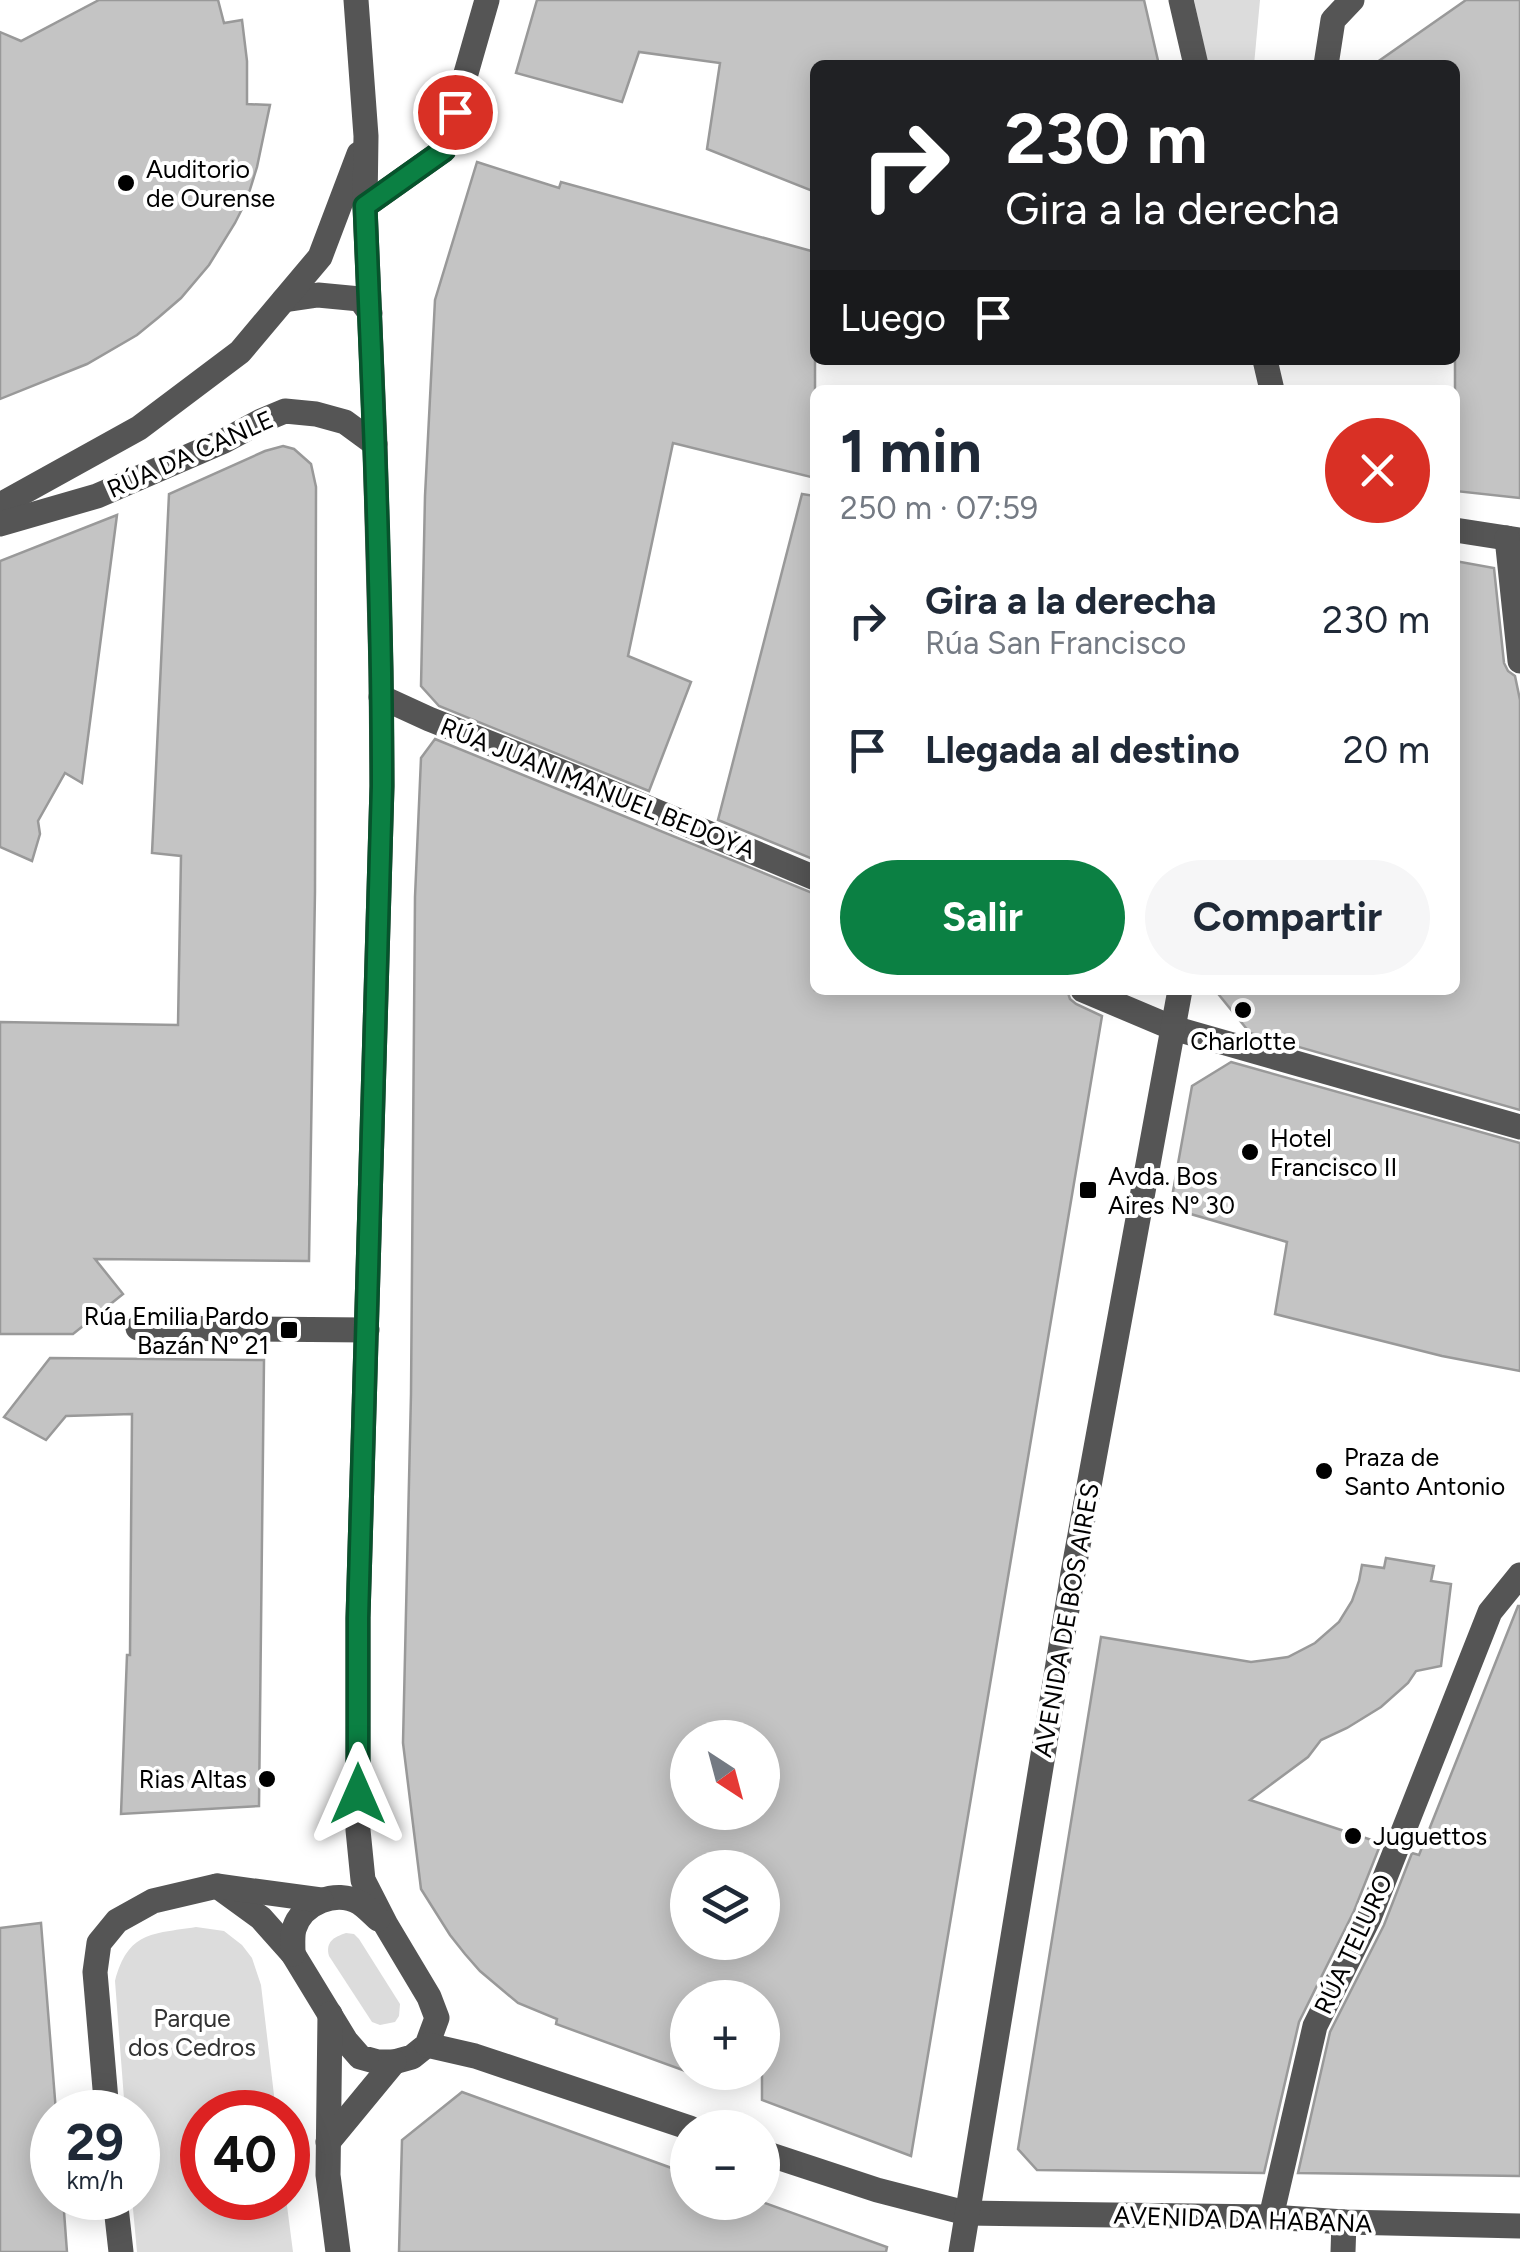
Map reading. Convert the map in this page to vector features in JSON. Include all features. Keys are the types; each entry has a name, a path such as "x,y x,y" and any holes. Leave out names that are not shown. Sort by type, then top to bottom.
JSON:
{"street":[{"path":"356,0 366,136 382,786 358,1618 358,1830 363,1880 386,1925 437,2018 475,2056"},
{"path":"365,206 444,150 488,0"},
{"path":"1181,0 1195,60"},
{"path":"1327,60 1333,20 1352,0"},
{"name":"RÚA DA CANLE","path":"0,505 139,428 240,352 320,257 366,136"},
{"path":"284,300 318,294 338,296 360,300 370,313"},
{"name":"RÚA DA CANLE","path":"0,524 97,496 284,412 316,414 344,422 375,444"},
{"path":"1460,531 1513,539 1520,661"},
{"name":"RÚA JUAN MANUEL BEDOYA","path":"381,697 810,876"},
{"path":"1095,995 1173,1028 1520,1127"},
{"name":"AVENIDA DE BOS AIRES","path":"961,2252 1073,1573 1179,995"},
{"path":"138,1328 367,1330"},
{"name":"RÚA TELURO","path":"1270,2216 1315,2026 1369,1918 1490,1612 1520,1575"},
{"path":"293,1954 293,1932 300,1918 329,1898 358,1830"},
{"path":"105,2090 95,1972 100,1943 117,1921 153,1901 217,1886 359,1902 386,1925"},
{"path":"217,1886 261,1918 293,1954 360,2057 394,2062 412,2056 427,2045 437,2018"},
{"path":"330,2014 328,2175 338,2252"},
{"path":"427,2045 475,2056 670,2121"},
{"path":"328,2142 394,2062"},
{"name":"AVENIDA DA HABANA","path":"780,2158 966,2214 1270,2216 1344,2222 1520,2226"},
{"path":"117,2220 120,2252"},
{"path":"1343,2252 1344,2222"}],"green space":[{"path":"1194,0 1260,0 1254,60 1207,60"},
{"name":"Parque dos Cedros","path":"196,1927 224,1931 252,1958 261,1985 273,2090 180,2090 180,2220 289,2220 293,2252 137,2252 134,2220 160,2220 160,2090 123,2090 115,1981 134,1944 154,1934"},
{"path":"346,1933 359,1939 400,2004 395,2022 372,2022 329,1956 332,1941"}],"building":[{"name":"Auditorio de Ourense","path":"99,0 218,0 224,23 242,20 247,104 270,105 257,167 235,223 209,265 181,298 137,335 87,364 0,399 0,32 21,41"},
{"path":"537,0 1144,0 1158,60 810,60 810,190 707,149 720,63 639,52 622,102 516,73"},
{"path":"1466,0 1520,0 1520,498 1460,492 1460,385 1455,385 1455,365 1460,365 1460,60 1380,60"},
{"path":"477,162 559,188 561,182 810,251 810,365 815,365 815,385 810,385 810,477 673,443 628,656 691,682 649,791 439,706 421,686 435,300"},
{"path":"283,446 294,449 311,464 316,487 309,1261 95,1259 123,1294 73,1334 0,1334 0,1022 178,1025 181,856 152,853 169,494"},
{"path":"802,494 810,495 810,858 718,820"},
{"path":"117,515 82,783 65,773 38,821 40,834 32,861 0,847 0,561"},
{"path":"1460,562 1494,568 1504,663 1515,676 1520,700 1520,1110 1250,1033 1219,995 1460,995"},
{"path":"435,739 810,892 810,995 1069,995 1076,1004 1102,1016 911,2156 762,2100 762,2090 780,2090 780,1980 670,1980 670,2065 556,2024 557,2019 518,2003 480,1971 450,1935 421,1889 403,1743 411,1394 415,897 421,758"},
{"path":"1231,1062 1520,1143 1520,1371 1442,1356 1275,1314 1287,1242 1170,1208 1192,1086"},
{"path":"50,1358 264,1360 259,1806 121,1814 130,1655 132,1414 66,1416 46,1440 4,1417"},
{"path":"1386,1558 1434,1566 1431,1581 1451,1584 1441,1666 1416,1671 1381,1707 1321,1740 1308,1757 1250,1800 1381,1843 1354,1911 1299,2022 1264,2173 1037,2170 1018,2149 1101,1637 1251,1662 1288,1657 1315,1643 1339,1622 1352,1601 1362,1565 1384,1568"},
{"path":"1518,1606 1520,2176 1298,2173 1330,2032 1384,1925 1412,1853 1419,1855"},
{"path":"41,1923 54,2090 30,2090 30,2220 65,2220 67,2252 0,2252 0,1928"},
{"path":"462,2092 670,2167 670,2220 780,2220 780,2208 887,2247 886,2252 399,2252 402,2140"}],"place":[{"name":"Auditorio de Ourense","path":"126,183"},
{"name":"Charlotte","path":"1243,1010"},
{"name":"Hotel Francisco II","path":"1250,1152"},
{"name":"Avda. Bos Aires Nº 30","path":"1088,1190"},
{"name":"Rúa Emilia Pardo Bazán Nº 21","path":"289,1330"},
{"name":"Praza de Santo Antonio","path":"1324,1471"},
{"name":"Rias Altas","path":"267,1779"},
{"name":"Juguettos","path":"1353,1836"}],"route":[{"path":"358,1794 358,1618 382,786 375,444 365,206 444,150 455,112"}]}
